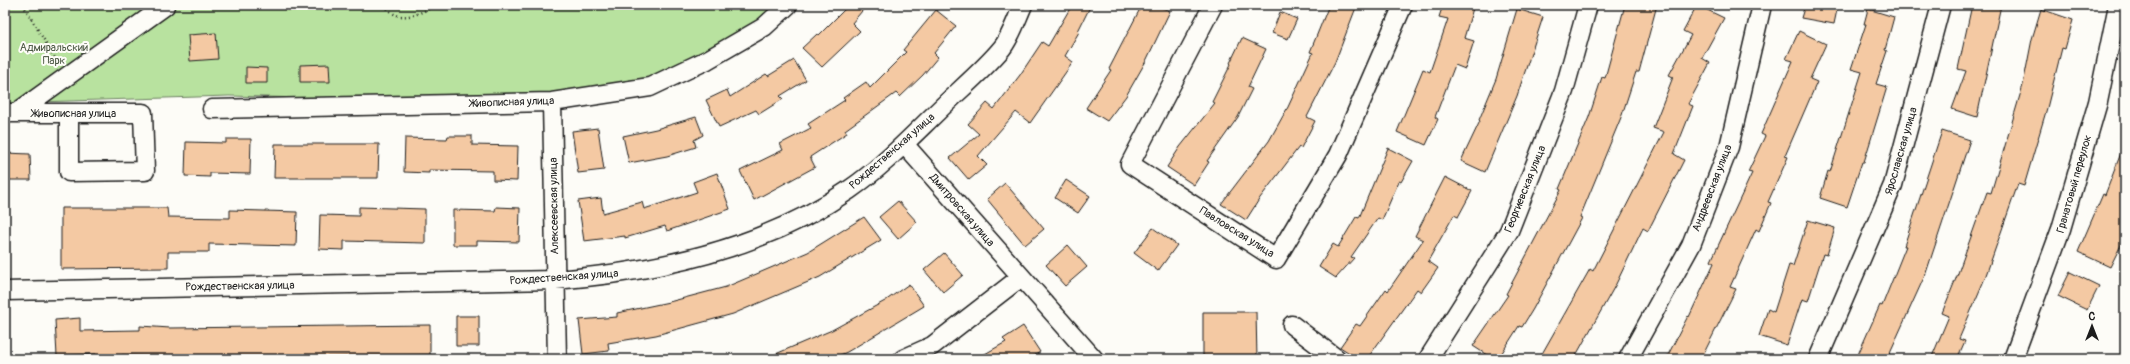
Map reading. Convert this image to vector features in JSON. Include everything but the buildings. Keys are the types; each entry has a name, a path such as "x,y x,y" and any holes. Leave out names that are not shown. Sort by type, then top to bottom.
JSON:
{"street":[{"name":"Живописная улица","path":"212,109 552,102 650,87 707,60 764,27 788,5"},
{"name":"Рождественская улица","path":"5,291 555,280 606,276 669,265 731,247 792,224 849,190 904,144 1003,48 1023,5"},
{"name":"Павловская улица","path":"1213,5 1130,164 1276,259 1338,155 1403,5"},
{"name":"Георгиевская улица","path":"1428,359 1509,230 1564,91 1588,5"},
{"name":"Андреевская улица","path":"1628,359 1691,245 1729,148 1762,5"},
{"name":"Ярославская улица","path":"1818,359 1893,185 1941,5"},
{"name":"Гранатовый переулок","path":"2014,359 2066,214 2098,102 2118,5"},
{"path":"10,113 66,77 165,6"},
{"name":"Алексеевская улица","path":"552,102 557,359"},
{"name":"Живописная улица","path":"10,113 69,113 143,113 145,171 69,172 69,113"},
{"name":"Дмитровская улица","path":"904,144 1094,359"},
{"path":"903,359 932,346 1021,277"},
{"path":"1292,325 1337,359"}],"path":[{"path":"23,5 66,77"},
{"path":"385,5 398,16 409,17 422,13 436,5"}],"green space":[{"name":"Адмиральский Парк","path":"5,5 778,5 753,30 663,76 560,97 376,100 229,96 5,103"}]}
